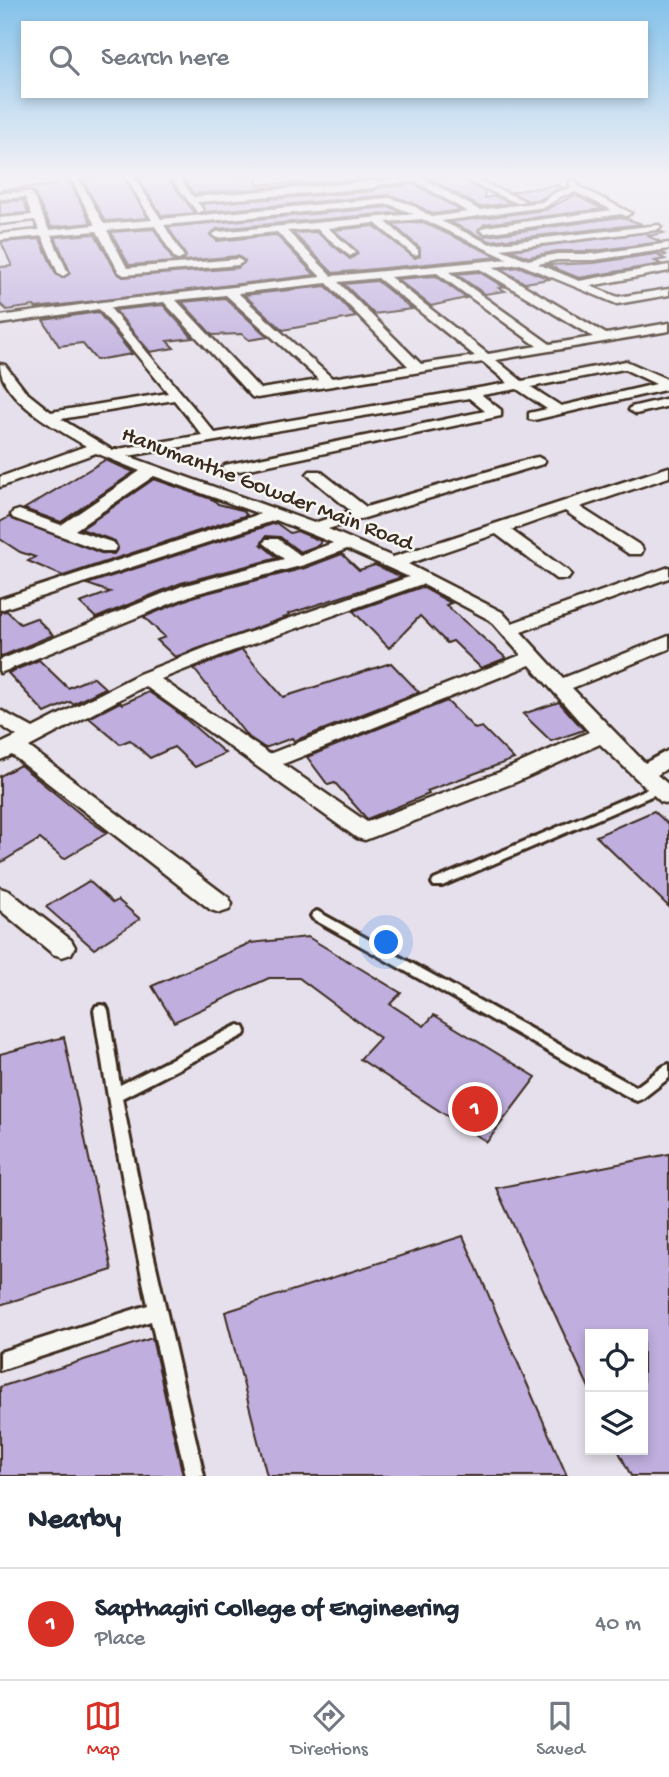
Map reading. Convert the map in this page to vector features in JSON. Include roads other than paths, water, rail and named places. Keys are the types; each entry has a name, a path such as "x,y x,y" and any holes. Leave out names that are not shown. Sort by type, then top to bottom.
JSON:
{"street":[{"path":"49,246 63,273"},
{"path":"110,246 124,272 230,252 243,246"},
{"path":"172,246 179,257"},
{"path":"225,246 230,252"},
{"path":"295,246 327,280 373,320 418,368"},
{"path":"343,246 351,253"},
{"path":"408,246 415,252"},
{"path":"486,246 617,301 669,292"},
{"path":"490,248 508,246"},
{"path":"0,320 208,289 229,291 557,257 594,257 669,246"},
{"path":"468,255 604,338"},
{"path":"577,285 669,268"},
{"path":"439,270 548,348"},
{"path":"380,274 519,385 559,410"},
{"path":"229,291 328,382"},
{"path":"163,294 257,394 669,327"},
{"path":"102,305 211,437"},
{"path":"0,482 104,451 211,437 519,385 620,365 631,366 669,385"},
{"path":"642,371 669,365"},
{"name":"Hanumanthe Gowder Main Road","path":"0,368 7,387 104,451 313,528 393,563 496,616 603,734 657,786"},
{"path":"534,416 669,385"},
{"path":"230,468 496,413 471,393"},
{"path":"49,417 176,396"},
{"path":"636,410 669,402"},
{"path":"313,528 538,461"},
{"path":"64,530 152,470"},
{"path":"393,563 669,472"},
{"path":"315,474 363,513"},
{"path":"568,506 635,550"},
{"path":"19,515 108,547"},
{"path":"0,605 133,559 275,515"},
{"path":"498,528 562,575"},
{"path":"272,543 298,561"},
{"path":"0,667 188,590 298,561 348,543"},
{"path":"509,630 669,572"},
{"path":"16,745 146,678 217,650 424,578"},
{"path":"560,686 669,642"},
{"path":"269,762 534,657"},
{"path":"146,678 365,832 508,777 603,734"},
{"path":"0,716 16,745 220,904"},
{"path":"657,786 669,757"},
{"path":"0,897 62,947"}],"lane":[{"path":"438,884 657,786"},
{"path":"317,916 637,1095 669,1070"},
{"path":"101,1010 115,1095 158,1310 195,1476"},
{"path":"115,1095 239,1031"},
{"path":"0,1361 158,1310"}],"place":[{"name":"Sapthagiri College of Engineering","path":"475,1109"}]}
